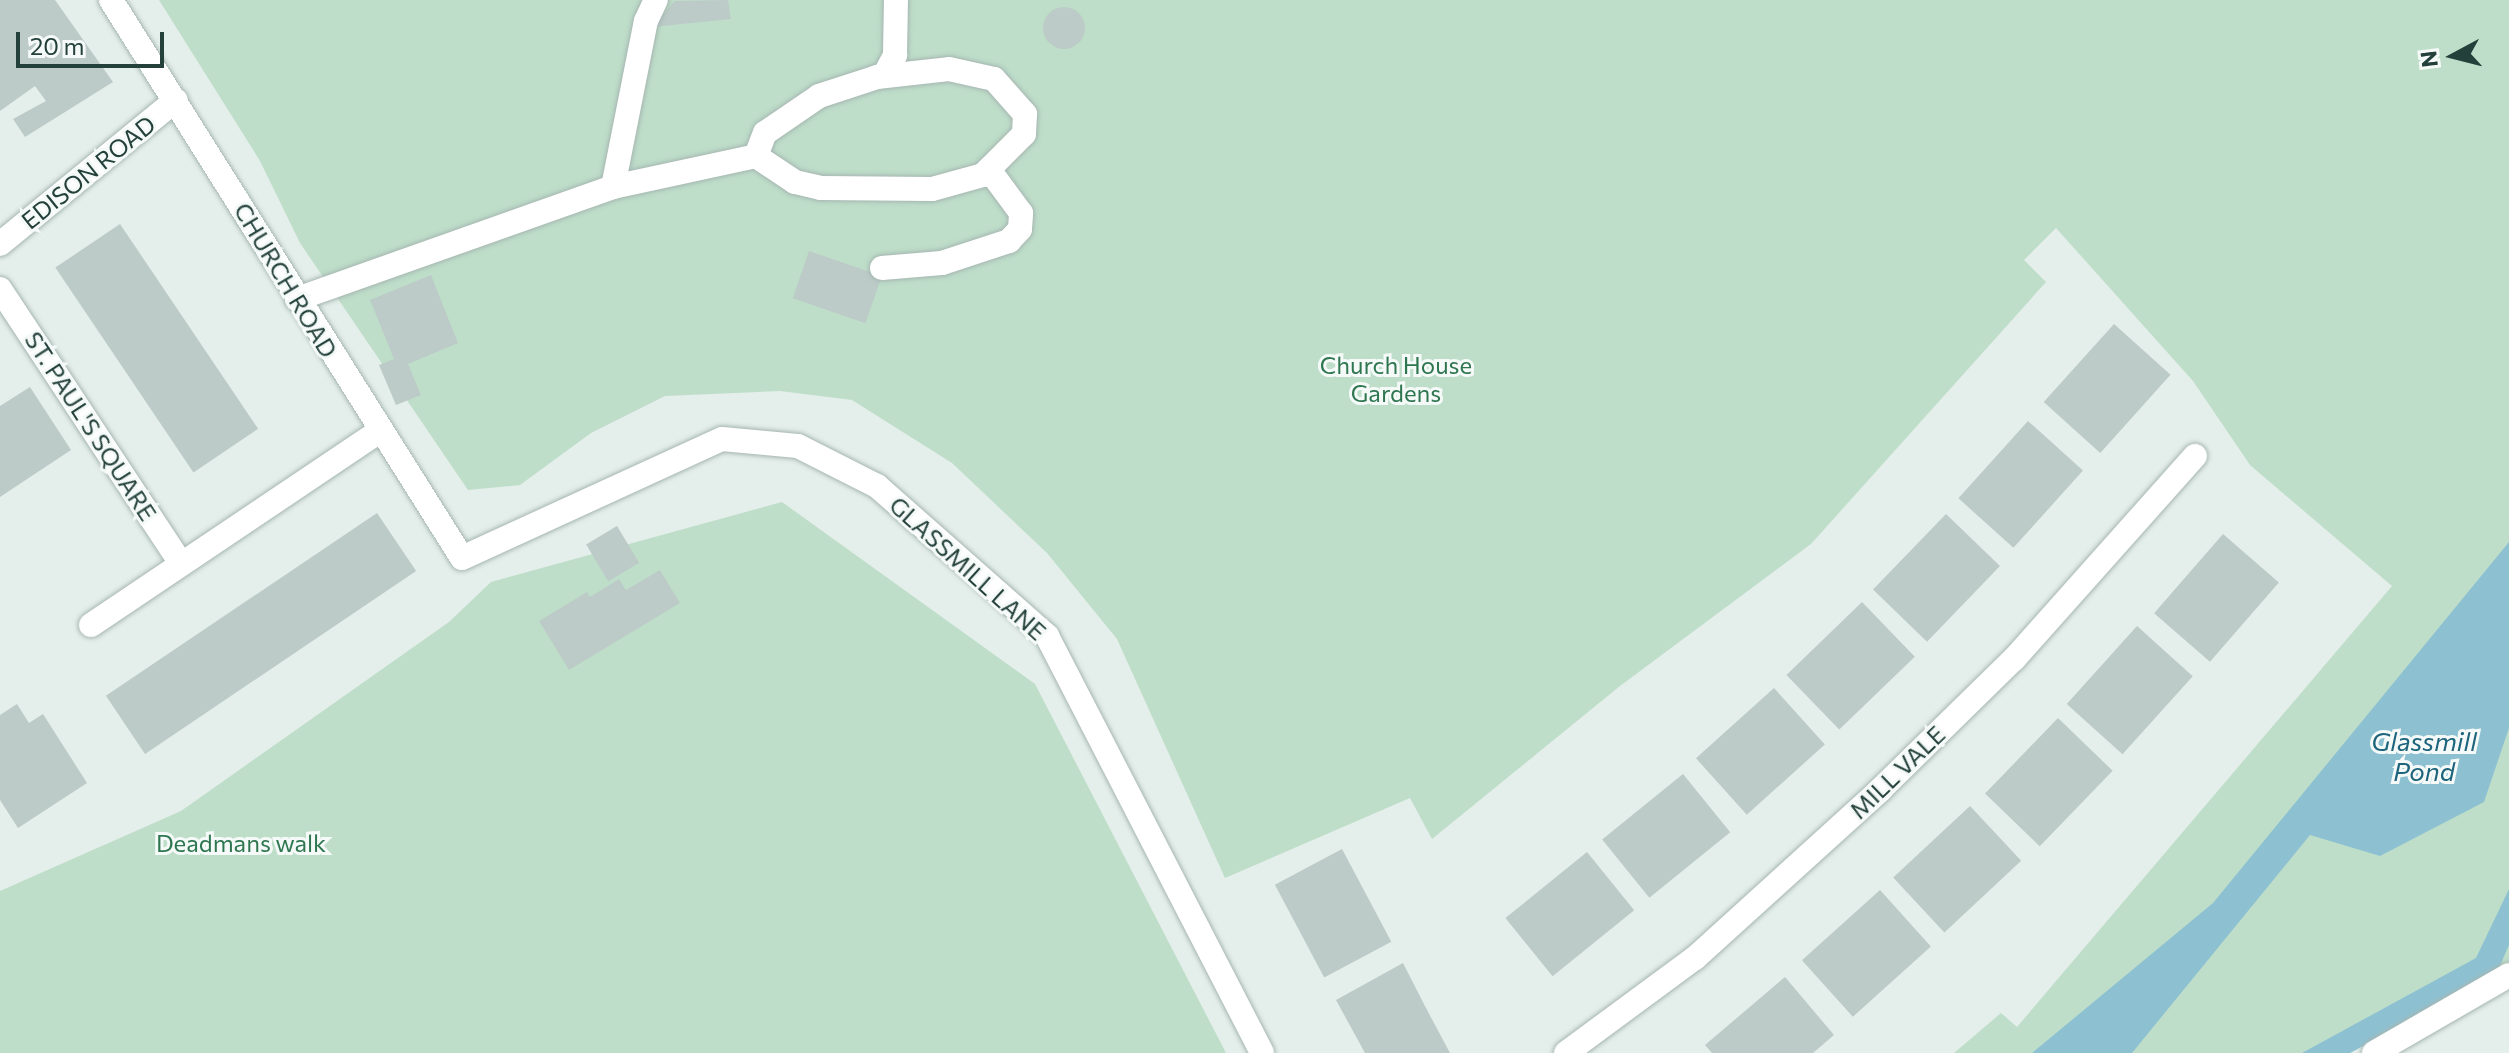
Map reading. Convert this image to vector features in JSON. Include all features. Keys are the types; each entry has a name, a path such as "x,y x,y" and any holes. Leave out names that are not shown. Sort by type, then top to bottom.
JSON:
{"street":[{"name":"CHURCH ROAD","path":"111,0 176,100 378,432 462,558"},
{"path":"613,187 646,21 656,0"},
{"path":"884,76 895,55 896,0"},
{"path":"297,299 613,187 756,156 795,182 838,189 941,188 990,171 1026,124 1005,87 968,70 884,76 836,88 788,112 765,133 756,156"},
{"name":"EDISON ROAD","path":"0,244 176,100"},
{"path":"882,268 942,263 1009,241 1020,229 1021,213 990,171"},
{"name":"ST. PAUL'S SQUARE","path":"0,289 181,564"},
{"path":"91,625 378,432"},
{"name":"GLASSMILL LANE","path":"462,558 722,439 798,446 877,486 1047,636 1262,1053"},
{"name":"MILL VALE","path":"1566,1053 1695,958 1880,790 2014,659 2195,456"},
{"path":"2374,1053 2509,975"}],"green space":[{"name":"Church House Gardens","path":"159,0 2509,0 2509,966 2350,1053 1954,1053 2001,1013 2017,1027 2392,586 2250,465 2193,381 2056,228 2024,260 2046,282 1811,544 1620,686 1432,839 1410,798 1225,878 1117,639 1047,553 952,463 852,400 780,391 665,396 591,433 520,485 468,490 300,243 260,161"},
{"name":"Deadmans walk","path":"782,502 1035,684 1226,1053 0,1053 0,891 181,811 449,622 491,582"}],"water":[{"name":"Glassmill Pond","path":"2509,542 2509,728 2484,802 2380,856 2310,835 2132,1053 2032,1053 2213,903"},
{"path":"2509,889 2509,945 2496,975 2350,1053 2302,1053 2476,958"}],"building":[{"path":"0,0 55,0 113,82 25,137 13,119 46,101 35,86 0,111"},
{"path":"728,0 731,19 652,27 675,1"},
{"path":"1064,7 1079,13 1085,28 1079,43 1064,49 1049,43 1043,28 1049,13"},
{"path":"120,224 258,429 193,472 55,268"},
{"path":"809,251 882,276 866,323 793,298"},
{"path":"431,275 458,343 408,364 421,395 396,405 379,365 394,359 370,300"},
{"path":"2114,324 2170,375 2100,453 2044,402"},
{"path":"30,387 71,450 0,497 0,406"},
{"path":"2028,421 2083,471 2013,548 1958,498"},
{"path":"377,513 416,571 145,754 106,696"},
{"path":"1946,514 2000,566 1927,642 1873,590"},
{"path":"617,526 639,563 608,581 586,545"},
{"path":"2223,534 2279,583 2210,662 2154,613"},
{"path":"660,570 680,603 569,670 539,621 587,592 590,597 619,579 626,590"},
{"path":"1862,602 1915,657 1839,730 1786,675"},
{"path":"2137,626 2193,676 2122,754 2067,704"},
{"path":"1774,688 1825,744 1747,815 1696,758"},
{"path":"17,704 29,723 43,714 87,783 18,828 0,800 0,715"},
{"path":"2058,718 2113,771 2040,846 1985,794"},
{"path":"1683,774 1730,832 1649,898 1602,839"},
{"path":"1970,806 2021,861 1944,932 1893,878"},
{"path":"1342,849 1391,942 1324,977 1275,885"},
{"path":"1587,852 1634,910 1553,976 1505,918"},
{"path":"1880,890 1931,946 1853,1017 1802,960"},
{"path":"1403,963 1450,1053 1365,1053 1336,1000"},
{"path":"1785,977 1834,1035 1813,1053 1712,1053 1705,1045"}]}
